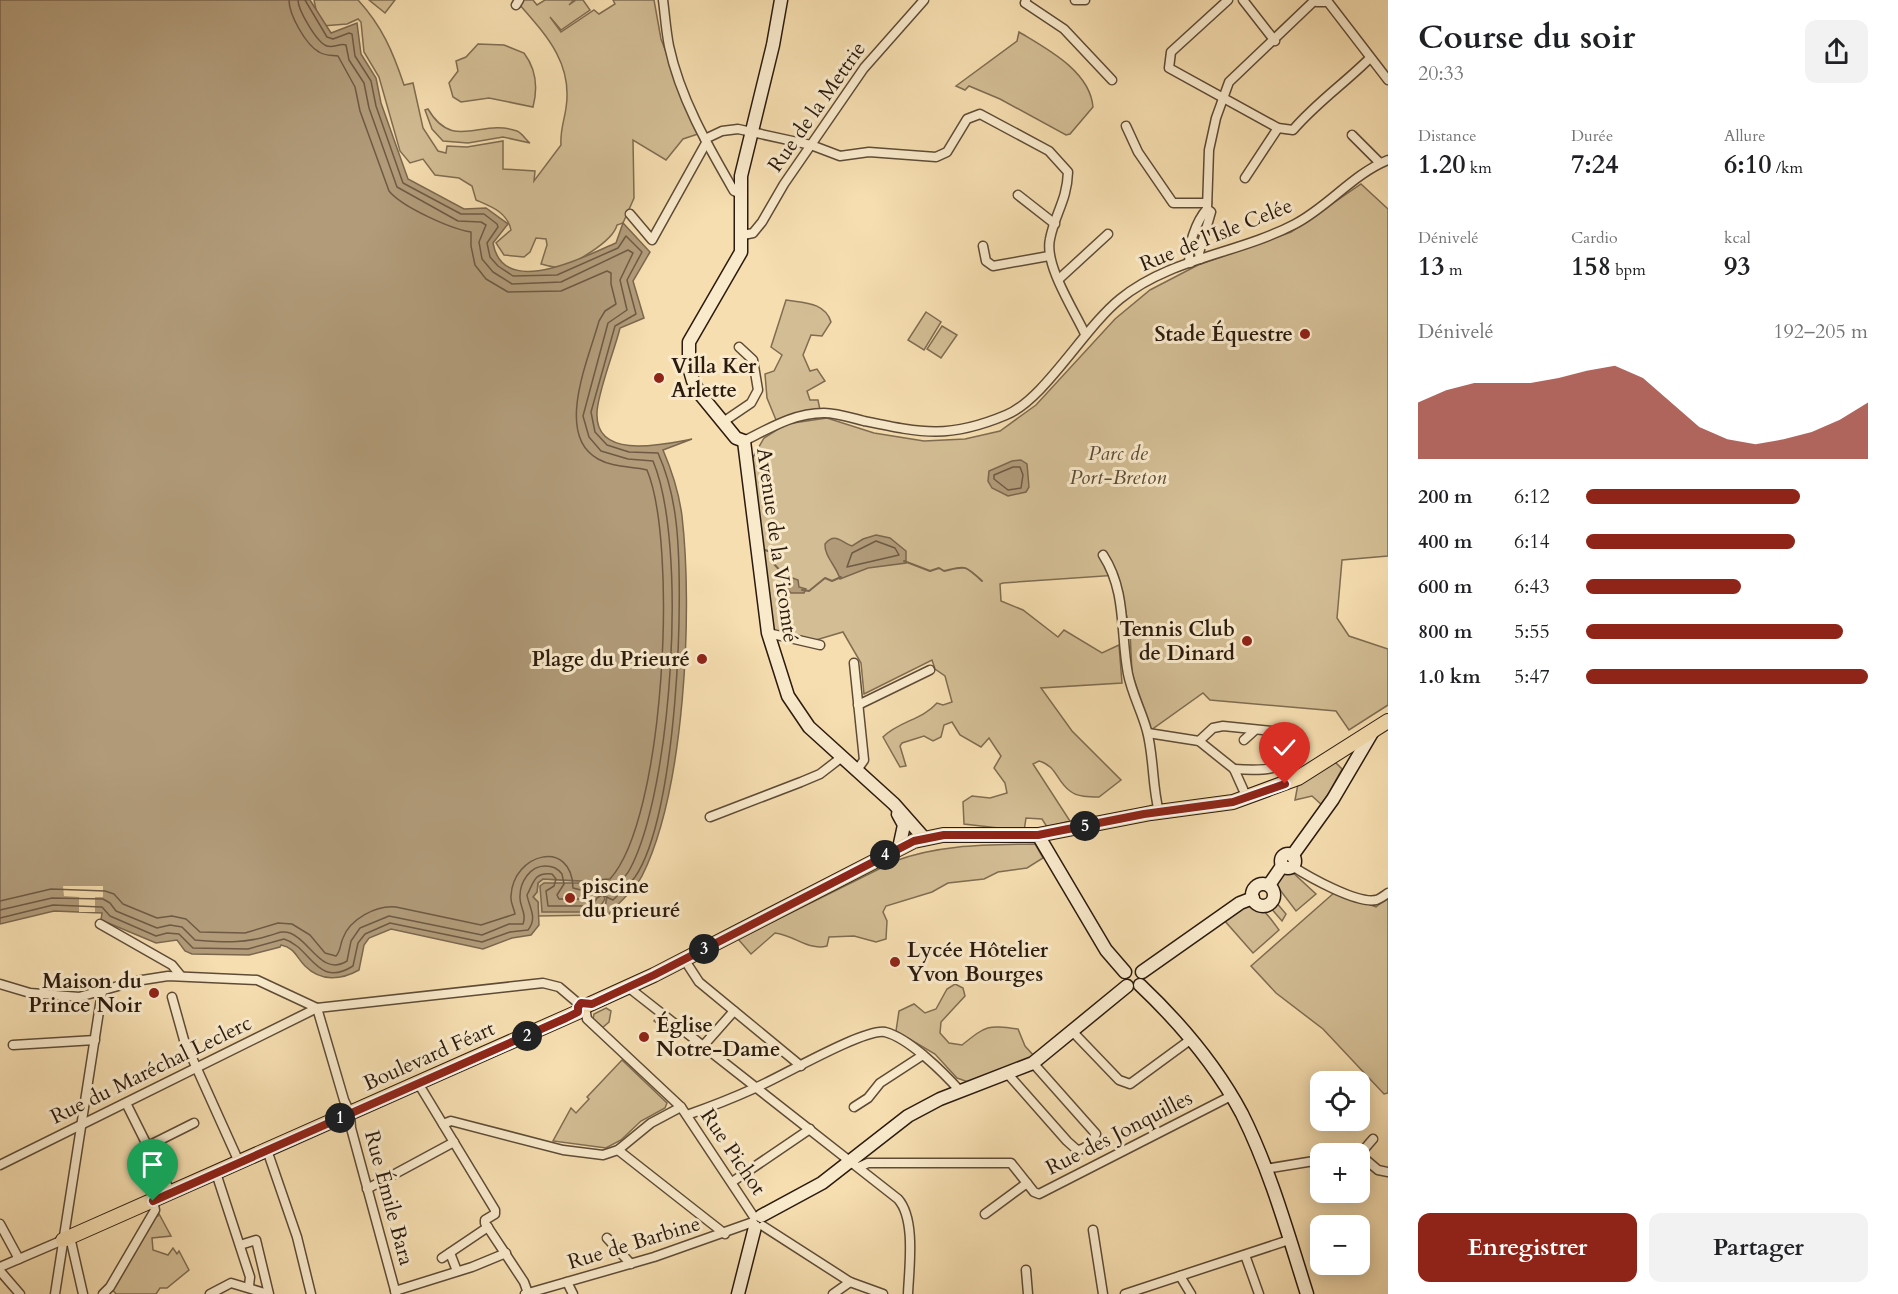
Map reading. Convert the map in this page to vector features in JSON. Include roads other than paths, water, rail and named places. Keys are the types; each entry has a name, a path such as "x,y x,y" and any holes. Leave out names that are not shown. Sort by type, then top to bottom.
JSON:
{"main road":[{"name":"Avenue de la Vicomté","path":"781,0 741,176 743,235 736,264 689,342 689,367 700,394 736,438 744,441 768,633 779,672 794,707 809,727 875,786 924,838"},
{"path":"924,838 1038,835 1155,808 1247,798 1298,778 1332,757 1388,713"},
{"path":"1282,784 1282,780 1388,721"},
{"path":"1142,972 1240,903 1253,898 1263,905 1271,902 1274,892 1269,885 1289,863 1333,799 1373,731"},
{"path":"1351,766 1353,739"},
{"path":"1332,757 1344,757 1351,766"},
{"name":"Avenue de la Vicomté","path":"875,786 882,799 903,821 899,848"},
{"path":"1038,835 1106,950 1125,972 1124,981 1133,986 1190,1040 1231,1096 1248,1126 1307,1294"},
{"name":"Boulevard Féart","path":"67,1238 584,1008 684,960 899,848 924,838"},
{"path":"1125,972 1133,968 1142,972"},
{"path":"738,1294 757,1222 855,1165 901,1121 960,1091 1033,1063 1071,1030 1143,981 1142,972"}],"street":[{"path":"663,0 669,47 681,86 705,141 734,191 741,194"},
{"name":"Rue de la Mettrie","path":"743,235 753,233 762,222 864,68 924,0"},
{"path":"1026,0 1025,3 1064,29 1112,80"},
{"path":"1075,0 1085,0"},
{"path":"1228,0 1171,52 1169,68 1278,128 1293,129 1313,108 1346,82 1370,58"},
{"path":"1243,0 1275,41"},
{"path":"1190,262 1188,255 1207,206 1209,150 1229,82 1316,1 1328,2 1388,80"},
{"path":"630,214 652,240 705,141 722,131 752,131 811,145 840,156 869,152 936,157 947,152 967,119 980,114 1049,151 1068,172 1068,192 1050,239 1049,256 1085,334"},
{"path":"1126,126 1138,152 1173,203 1207,206"},
{"path":"1245,178 1278,128"},
{"path":"1352,135 1384,161"},
{"name":"Rue de l'Isle Celée","path":"744,441 788,418 825,413 920,432 965,430 1006,415 1025,404 1102,314 1135,288 1160,273 1298,223 1384,161"},
{"path":"1018,195 1055,224"},
{"path":"1200,259 1199,253 1211,212 1207,206"},
{"path":"1059,279 1108,234"},
{"path":"983,246 986,261 993,266 1049,256"},
{"path":"723,422 751,404 758,390 753,360 739,347"},
{"path":"1103,555 1114,572 1119,590 1128,675 1148,733 1155,808"},
{"path":"768,633 820,645"},
{"path":"854,663 864,760 858,770"},
{"path":"858,705 930,670"},
{"path":"1198,741 1213,728 1292,733 1304,736 1303,746 1299,752 1278,767 1261,771 1234,769"},
{"path":"1244,740 1255,730"},
{"path":"1148,733 1198,741 1234,769 1247,798"},
{"path":"710,817 820,774 842,757"},
{"path":"1289,863 1311,878 1364,900 1375,900 1388,893"},
{"path":"100,924 172,965 181,976"},
{"path":"684,960 699,982 801,1066"},
{"path":"0,984 30,993 79,998 150,978 181,976 257,980 317,1008"},
{"name":"Rue Pichot","path":"317,1008 543,983 559,987 584,1008 587,1019 681,1107 757,1222 850,1282 883,1294"},
{"path":"622,990 703,1046 898,1199 906,1210 909,1226 908,1294"},
{"path":"54,1294 67,1238 81,1126 102,992"},
{"path":"172,997 184,1040 239,1162"},
{"name":"Rue du Maréchal Leclerc","path":"0,1165 317,1008"},
{"name":"Rue Émile Bara","path":"317,1008 350,1113 351,1128 395,1292"},
{"path":"703,1046 734,1011"},
{"path":"1071,1030 1119,1080 1130,1084 1190,1040"},
{"path":"687,1115 756,1088 842,1046 878,1032 888,1033 939,1066 960,1091"},
{"path":"13,1045 95,1040"},
{"path":"854,1107 873,1094 879,1083 923,1055"},
{"path":"1007,1073 1066,1141 1077,1150 1083,1149 1096,1134 1033,1063"},
{"path":"418,1083 495,1212 485,1220 524,1282 526,1294"},
{"name":"Rue des Jonquilles","path":"855,1165 868,1163 1011,1163 1034,1192 1044,1193 1231,1096"},
{"path":"126,1103 171,1193"},
{"path":"443,1124 451,1121 563,1150 603,1155 618,1150 651,1123 681,1107"},
{"path":"148,1146 194,1123"},
{"path":"732,1182 810,1129"},
{"path":"1369,1143 1373,1139"},
{"path":"367,1189 454,1142"},
{"path":"267,1150 297,1237 311,1294"},
{"path":"618,1150 725,1234"},
{"path":"1264,1168 1310,1161"},
{"path":"1370,1163 1378,1170 1388,1172"},
{"path":"216,1173 250,1277 249,1286"},
{"name":"Rue des Jonquilles","path":"985,1214 1027,1183"},
{"path":"109,1292 155,1210 153,1201"},
{"name":"Rue de Barbine","path":"526,1294 631,1264 757,1222"},
{"path":"0,1224 19,1259"},
{"path":"458,1271 446,1255 488,1227"},
{"path":"1093,1230 1103,1294"},
{"path":"67,1238 83,1294"},
{"name":"Boulevard Féart","path":"0,1269 67,1238"},
{"path":"607,1238 631,1264"},
{"path":"240,1245 256,1240 268,1294"},
{"path":"1125,1294 1289,1240"},
{"path":"395,1292 506,1253"},
{"path":"1245,1255 1259,1294"},
{"path":"0,1269 20,1294"},
{"path":"1026,1270 1028,1294"},
{"path":"1180,1276 1191,1294"},
{"path":"567,1282 573,1294"},
{"path":"832,1294 850,1282"},
{"path":"210,1294 231,1283 249,1286 268,1294"}],"water":[{"path":"0,0 310,0 331,33 357,23 361,54 376,78 381,103 408,179 464,209 486,208 508,224 493,243 500,260 512,269 528,271 566,264 616,243 623,223 650,252 633,281 644,318 620,328 603,383 597,413 599,428 607,438 619,444 650,446 692,439 663,450 675,482 682,516 685,555 686,649 676,749 668,797 657,840 639,881 609,914 604,912 607,897 600,882 543,879 538,883 537,892 533,897 538,902 539,925 531,935 512,938 483,949 391,929 369,938 364,945 359,970 345,976 331,978 311,971 286,946 281,945 249,955 192,954 185,951 177,940 156,943 101,920 102,913 54,911 0,924"},
{"path":"1021,460 1027,464 1029,487 1026,492 1008,496 992,488 988,481 989,471 1012,461"},
{"path":"876,535 890,538 906,551 906,563 868,568 840,579 826,553 825,544 835,538 852,546"},
{"path":"782,574 798,580 799,587 806,589 804,593 791,593 786,588 782,589"},
{"name":"piscine du prieuré","path":"544,883 598,883 605,899 597,912 542,912 540,886"}],"waterway":[{"path":"765,550 771,552 774,564 784,575"},
{"path":"904,561 930,571 939,568 944,571 956,568 968,569 982,581"},
{"path":"802,590 809,591 825,578 832,581 841,577"}],"place":[{"name":"Stade Équestre","path":"1305,334"},
{"name":"Villa Ker Arlette","path":"659,378"},
{"name":"Tennis Club de Dinard","path":"1247,641"},
{"name":"Plage du Prieuré","path":"702,659"},
{"name":"piscine du prieuré","path":"570,898"},
{"name":"Lycée Hôtelier Yvon Bourges","path":"895,962"},
{"name":"Maison du Prince Noir","path":"154,993"},
{"name":"Église Notre-Dame","path":"644,1037"}],"park label":[{"name":"Parc de Port-Breton","path":"1118,465"}]}
